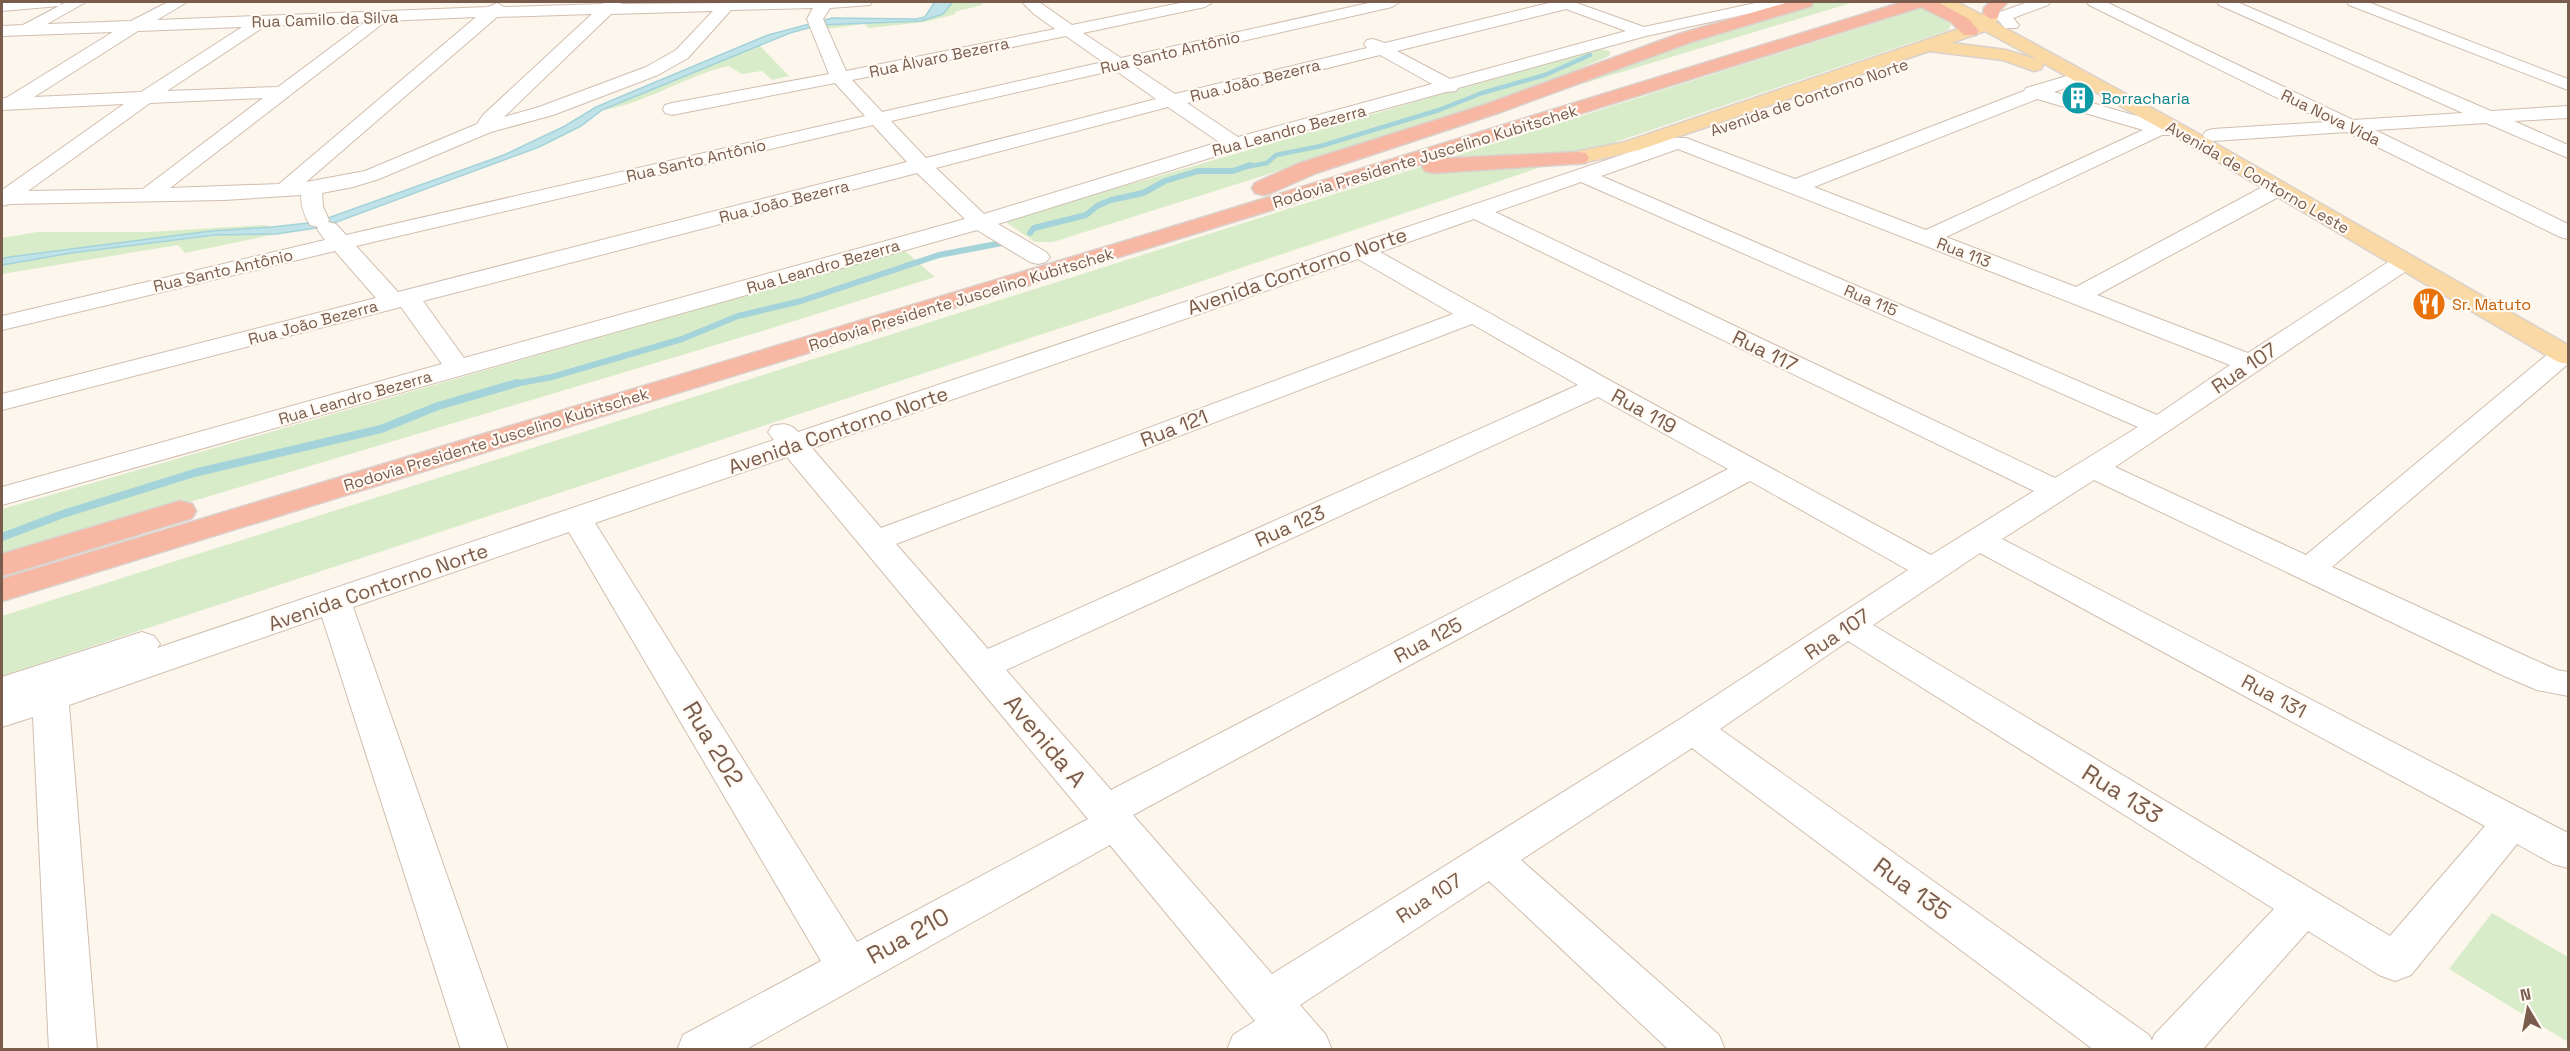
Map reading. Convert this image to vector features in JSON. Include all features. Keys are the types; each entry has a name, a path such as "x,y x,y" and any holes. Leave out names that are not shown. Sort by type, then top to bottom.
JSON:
{"highway":[{"path":"1250,194 1308,168 1491,110 1685,38 1805,2"},
{"path":"1906,3 1968,26 1992,19"},
{"name":"Rodovia Presidente Juscelino Kubitschek","path":"2,566 1250,194 1906,3"},
{"name":"Rodovia Presidente Juscelino Kubitschek","path":"2,590 1384,169 1906,3"},
{"path":"1384,169 1454,164 1541,164 1548,168 1542,175"},
{"path":"1454,164 1580,166"}],"main road":[{"name":"Avenida de Contorno Leste","path":"1946,2 1992,19 2213,135 2567,348"},
{"name":"Avenida de Contorno Leste","path":"1969,2 2063,74 2125,101 2404,262 2567,348"},
{"name":"Avenida Contorno Norte","path":"1580,166 1632,146 1936,48 1992,19"},
{"path":"1936,48 1986,52 2025,60 2063,74"},
{"name":"Avenida de Contorno Norte","path":"1676,143 1936,48"}],"street":[{"path":"2,6 54,2"},
{"path":"2,42 78,2"},
{"path":"4,106 134,26 179,2"},
{"path":"2,199 145,98 292,2"},
{"path":"147,196 402,2"},
{"path":"825,2 816,23 840,78 921,165 980,222 1038,257"},
{"name":"Rua Camilo da Silva","path":"2,31 382,17 499,7 864,2"},
{"path":"1030,2 1235,144"},
{"name":"Rua Álvaro Bezerra","path":"672,109 840,78 1205,2"},
{"name":"Rua Santo Antônio","path":"2,323 329,230 879,118 1392,2"},
{"name":"Rua Leandro Bezerra","path":"2,496 980,222 1235,144 1450,87 1643,32 1779,2"},
{"path":"1992,19 2005,19 2007,15 2042,2"},
{"name":"Rua Nova Vida","path":"2095,2 2568,232"},
{"path":"2225,2 2568,152"},
{"path":"2355,2 2568,86"},
{"path":"1564,3 1643,32"},
{"name":"Rua João Bezerra","path":"2,402 1170,101 1564,3"},
{"path":"2,199 283,191 353,181 484,128 546,111 652,71 682,54 729,4"},
{"path":"484,128 490,118 611,6"},
{"path":"1303,6 1343,27"},
{"path":"283,191 499,7"},
{"path":"1362,38 1450,87"},
{"path":"1794,187 2033,92 2063,74"},
{"path":"4,106 284,92"},
{"path":"2033,92 2158,130 2183,133"},
{"path":"2213,135 2568,112"},
{"path":"1927,238 2158,130"},
{"name":"Avenida Contorno Norte","path":"1310,259 1359,250 1474,211 1580,166 1676,143"},
{"name":"Rua 113","path":"1676,143 2250,363"},
{"name":"Rua 115","path":"1580,166 2159,426"},
{"name":"Avenida Contorno Norte","path":"2,714 50,698 209,633 788,439 1310,259 1542,175"},
{"path":"311,188 312,207 329,230 399,299 458,368"},
{"path":"2078,296 2276,189"},
{"name":"Rua 117","path":"1474,211 2056,490"},
{"name":"Rua 119","path":"1359,250 1599,386 1932,569"},
{"name":"Rua 107","path":"1250,1050 1288,1025 1491,858 1693,729 1932,569 2159,426 2404,262"},
{"name":"Rua 121","path":"875,541 1473,315"},
{"path":"2309,570 2567,348"},
{"name":"Rua 123","path":"982,666 1599,386"},
{"name":"Avenida Contorno Norte","path":"2,690 334,601 577,519 788,439"},
{"name":"Avenida A","path":"788,439 1288,1025"},
{"path":"2091,467 2517,667 2550,681 2568,684"},
{"name":"Rua 125","path":"1111,818 1751,469"},
{"name":"Rua 202","path":"577,519 849,968"},
{"name":"Rua 131","path":"1980,540 2568,852"},
{"path":"334,601 485,1050"},
{"name":"Rua 133","path":"1849,626 2395,962 2512,822"},
{"path":"50,698 73,1050"},
{"name":"Rua 135","path":"1693,729 2132,1050"},
{"name":"Rua 210","path":"700,1050 849,968 1111,818"},
{"path":"1491,858 1702,1050"},
{"path":"2171,1050 2304,906"}],"green space":[{"path":"953,2 983,2 982,5 954,12 956,14 925,22 869,28 864,24 826,29 824,25 921,21 943,14"},
{"path":"1818,2 1854,2 1555,92 1551,91 1694,39"},
{"path":"1896,2 1917,2 1951,24 1949,30 1119,309 2,676 2,616 1916,10"},
{"path":"759,45 789,76 772,80 762,71 742,74 728,66 696,76 634,102 602,110"},
{"path":"1598,49 1610,51 1609,56 1524,92 1053,242 1035,242 1007,223 1008,220 1017,217"},
{"path":"264,225 272,227 211,231 2,259 2,238 37,232 148,232"},
{"path":"231,234 276,234 185,253 178,245 2,274 2,265 71,253"},
{"path":"904,250 935,277 759,332 2,558 2,509"},
{"path":"2492,913 2568,957 2568,1042 2449,969"}],"water":[{"path":"953,2 943,14 921,21 819,25 790,33 602,110 581,126 539,147 323,227 276,234 215,235 71,253 2,265 2,259 9,257 211,231 317,222 504,155 565,126 596,107 768,35 832,18 916,19 925,17 934,3"}],"waterway":[{"path":"1246,167 1267,163 1276,155 1321,146 1439,110 1482,93 1545,75 1590,55"},
{"path":"1030,233 1034,228 1086,215 1097,206 1111,200 1143,193 1165,181 1198,171 1233,171 1250,165"},
{"path":"512,384 552,377 682,339 738,316 801,301 939,255 1002,243"},
{"path":"512,384 517,383"},
{"path":"2,537 63,514 194,473 381,429 438,406 512,384"}],"place":[{"name":"Borracharia","path":"2078,98"},
{"name":"Sr. Matuto","path":"2429,304"}]}
